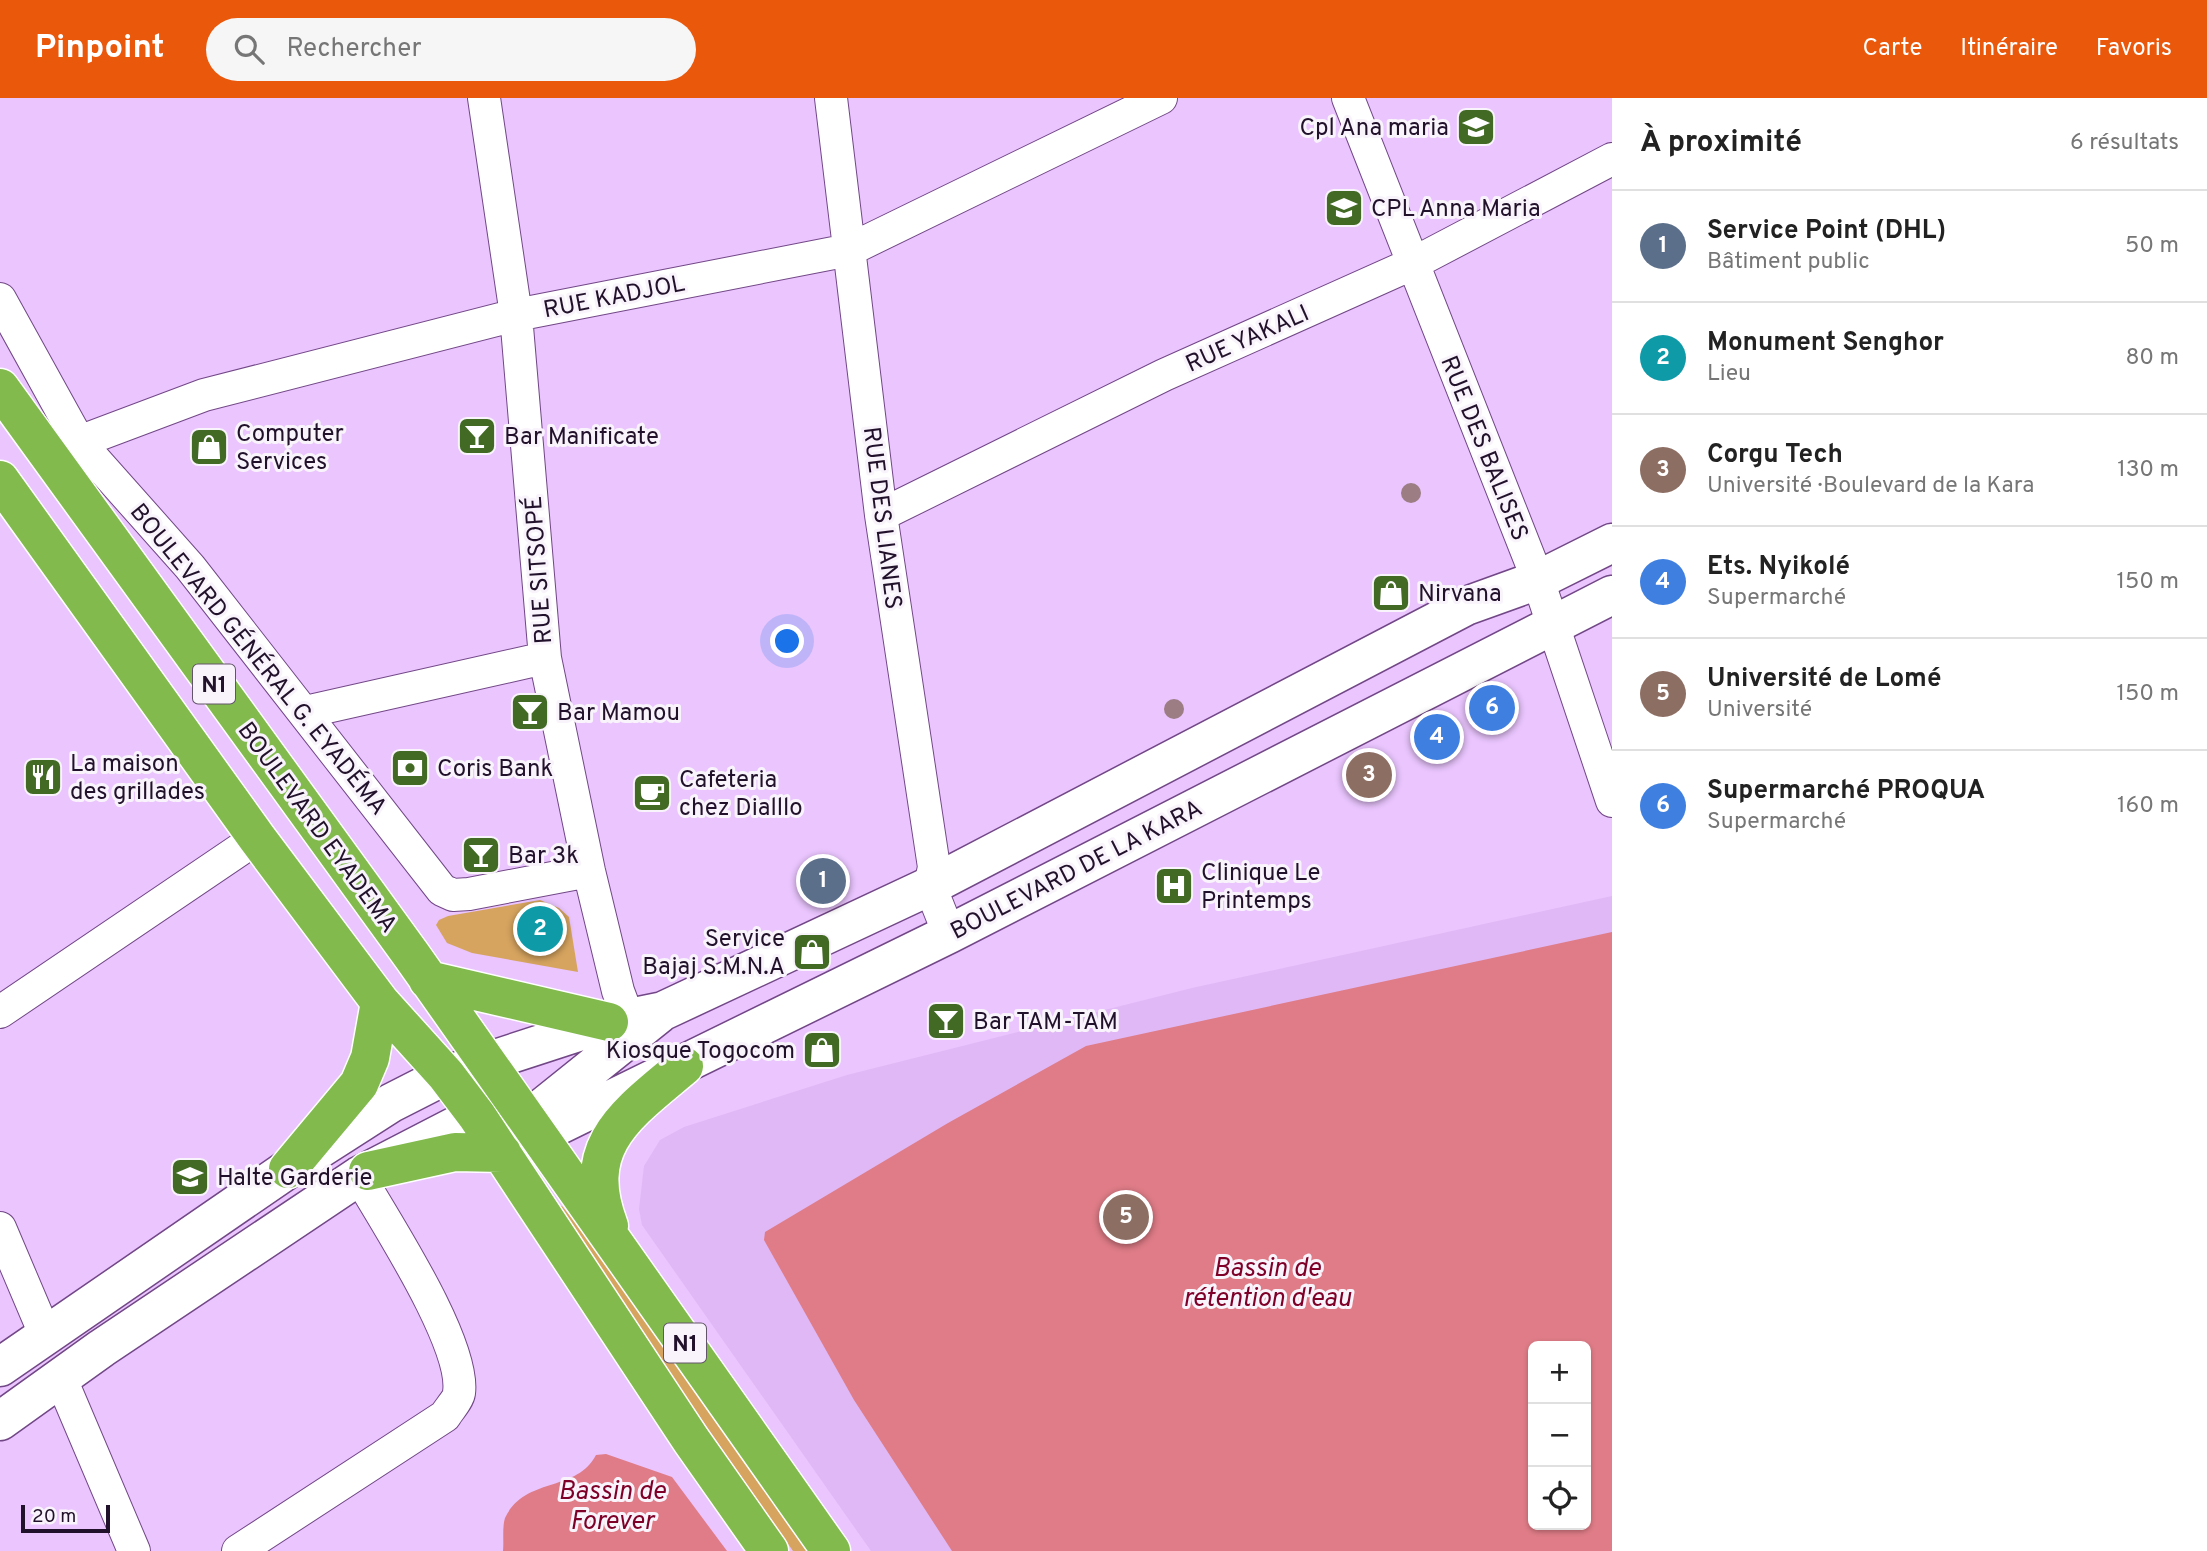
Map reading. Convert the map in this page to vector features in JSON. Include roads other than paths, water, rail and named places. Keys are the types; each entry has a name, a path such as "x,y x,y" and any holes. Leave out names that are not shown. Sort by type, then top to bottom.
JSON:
{"highway":[{"name":"BOULEVARD EYADEMA","path":"0,388 67,453 485,1063 616,1244 831,1551"},
{"name":"N1","path":"0,480 257,838 380,1002 446,1075 492,1138 691,1440 769,1551"},
{"path":"428,980 633,1021"},
{"path":"288,1169 359,1084 370,1058 380,1002"},
{"path":"616,1244 599,1198 597,1174 605,1145 626,1117 684,1066"},
{"path":"364,1174 455,1152 492,1138"}],"main road":[{"name":"BOULEVARD DE LA KARA","path":"0,1367 288,1169 391,1103 446,1075 633,1021 930,886 1466,606 1531,564 1612,543"},
{"name":"BOULEVARD DE LA KARA","path":"525,1118 684,1066 1557,635 1612,596"},
{"name":"BOULEVARD DE LA KARA","path":"525,1118 633,1021"},
{"path":"492,1138 525,1118"},
{"path":"0,1421 364,1174"}],"street":[{"name":"RUE SITSOPÉ","path":"484,98 516,315 545,658 589,871 633,1021"},
{"name":"RUE DES LIANES","path":"831,98 881,515 934,867 930,886 949,934"},
{"name":"RUE KADJOL","path":"67,453 204,395 516,315 849,250 1161,98"},
{"name":"RUE DES BALISES","path":"1348,98 1531,564 1612,801"},
{"name":"RUE YAKALI","path":"881,515 1164,374 1412,264 1612,159"},
{"name":"BOULEVARD GÉNÉRAL G. EYADÉMA","path":"0,299 67,453 190,567 442,890 453,895 469,894 589,871"},
{"path":"305,712 545,658"},
{"path":"0,1012 257,838"},
{"path":"237,1551 445,1416 459,1395 457,1364 429,1298 364,1174"},
{"path":"0,1228 45,1334"},
{"path":"61,1379 134,1551"}],"water":[{"name":"Bassin de rétention d'eau","path":"1612,932 1612,1551 952,1551 854,1400 764,1240 765,1232 948,1123 1086,1046"},
{"name":"Bassin de Forever","path":"606,1454 672,1477 727,1551 503,1551 504,1522 514,1505 537,1490 576,1475 587,1467 596,1455"}],"place":[{"name":"Cpl Ana maria","path":"1476,127"},
{"name":"CPL Anna Maria","path":"1344,208"},
{"name":"Bar Manificate","path":"477,436"},
{"name":"Computer Services","path":"209,447"},
{"name":"Nirvana","path":"1391,593"},
{"name":"Supermarché PROQUA","path":"1492,708"},
{"name":"Bar Mamou","path":"530,712"},
{"name":"Ets. Nyikolé","path":"1437,737"},
{"name":"Coris Bank","path":"410,768"},
{"name":"Corgu Tech","path":"1369,775"},
{"name":"La maison des grillades","path":"43,777"},
{"name":"Cafeteria chez Dialllo","path":"652,793"},
{"name":"Bar 3k","path":"481,855"},
{"name":"Service Point (DHL)","path":"823,881"},
{"name":"Clinique Le Printemps","path":"1174,886"},
{"name":"Monument Senghor","path":"540,929"},
{"name":"Service Bajaj S.M.N.A","path":"812,952"},
{"name":"Bar TAM-TAM","path":"946,1021"},
{"name":"Kiosque Togocom","path":"822,1050"},
{"name":"Halte Garderie","path":"190,1177"},
{"name":"Université de Lomé","path":"1126,1217"}]}
